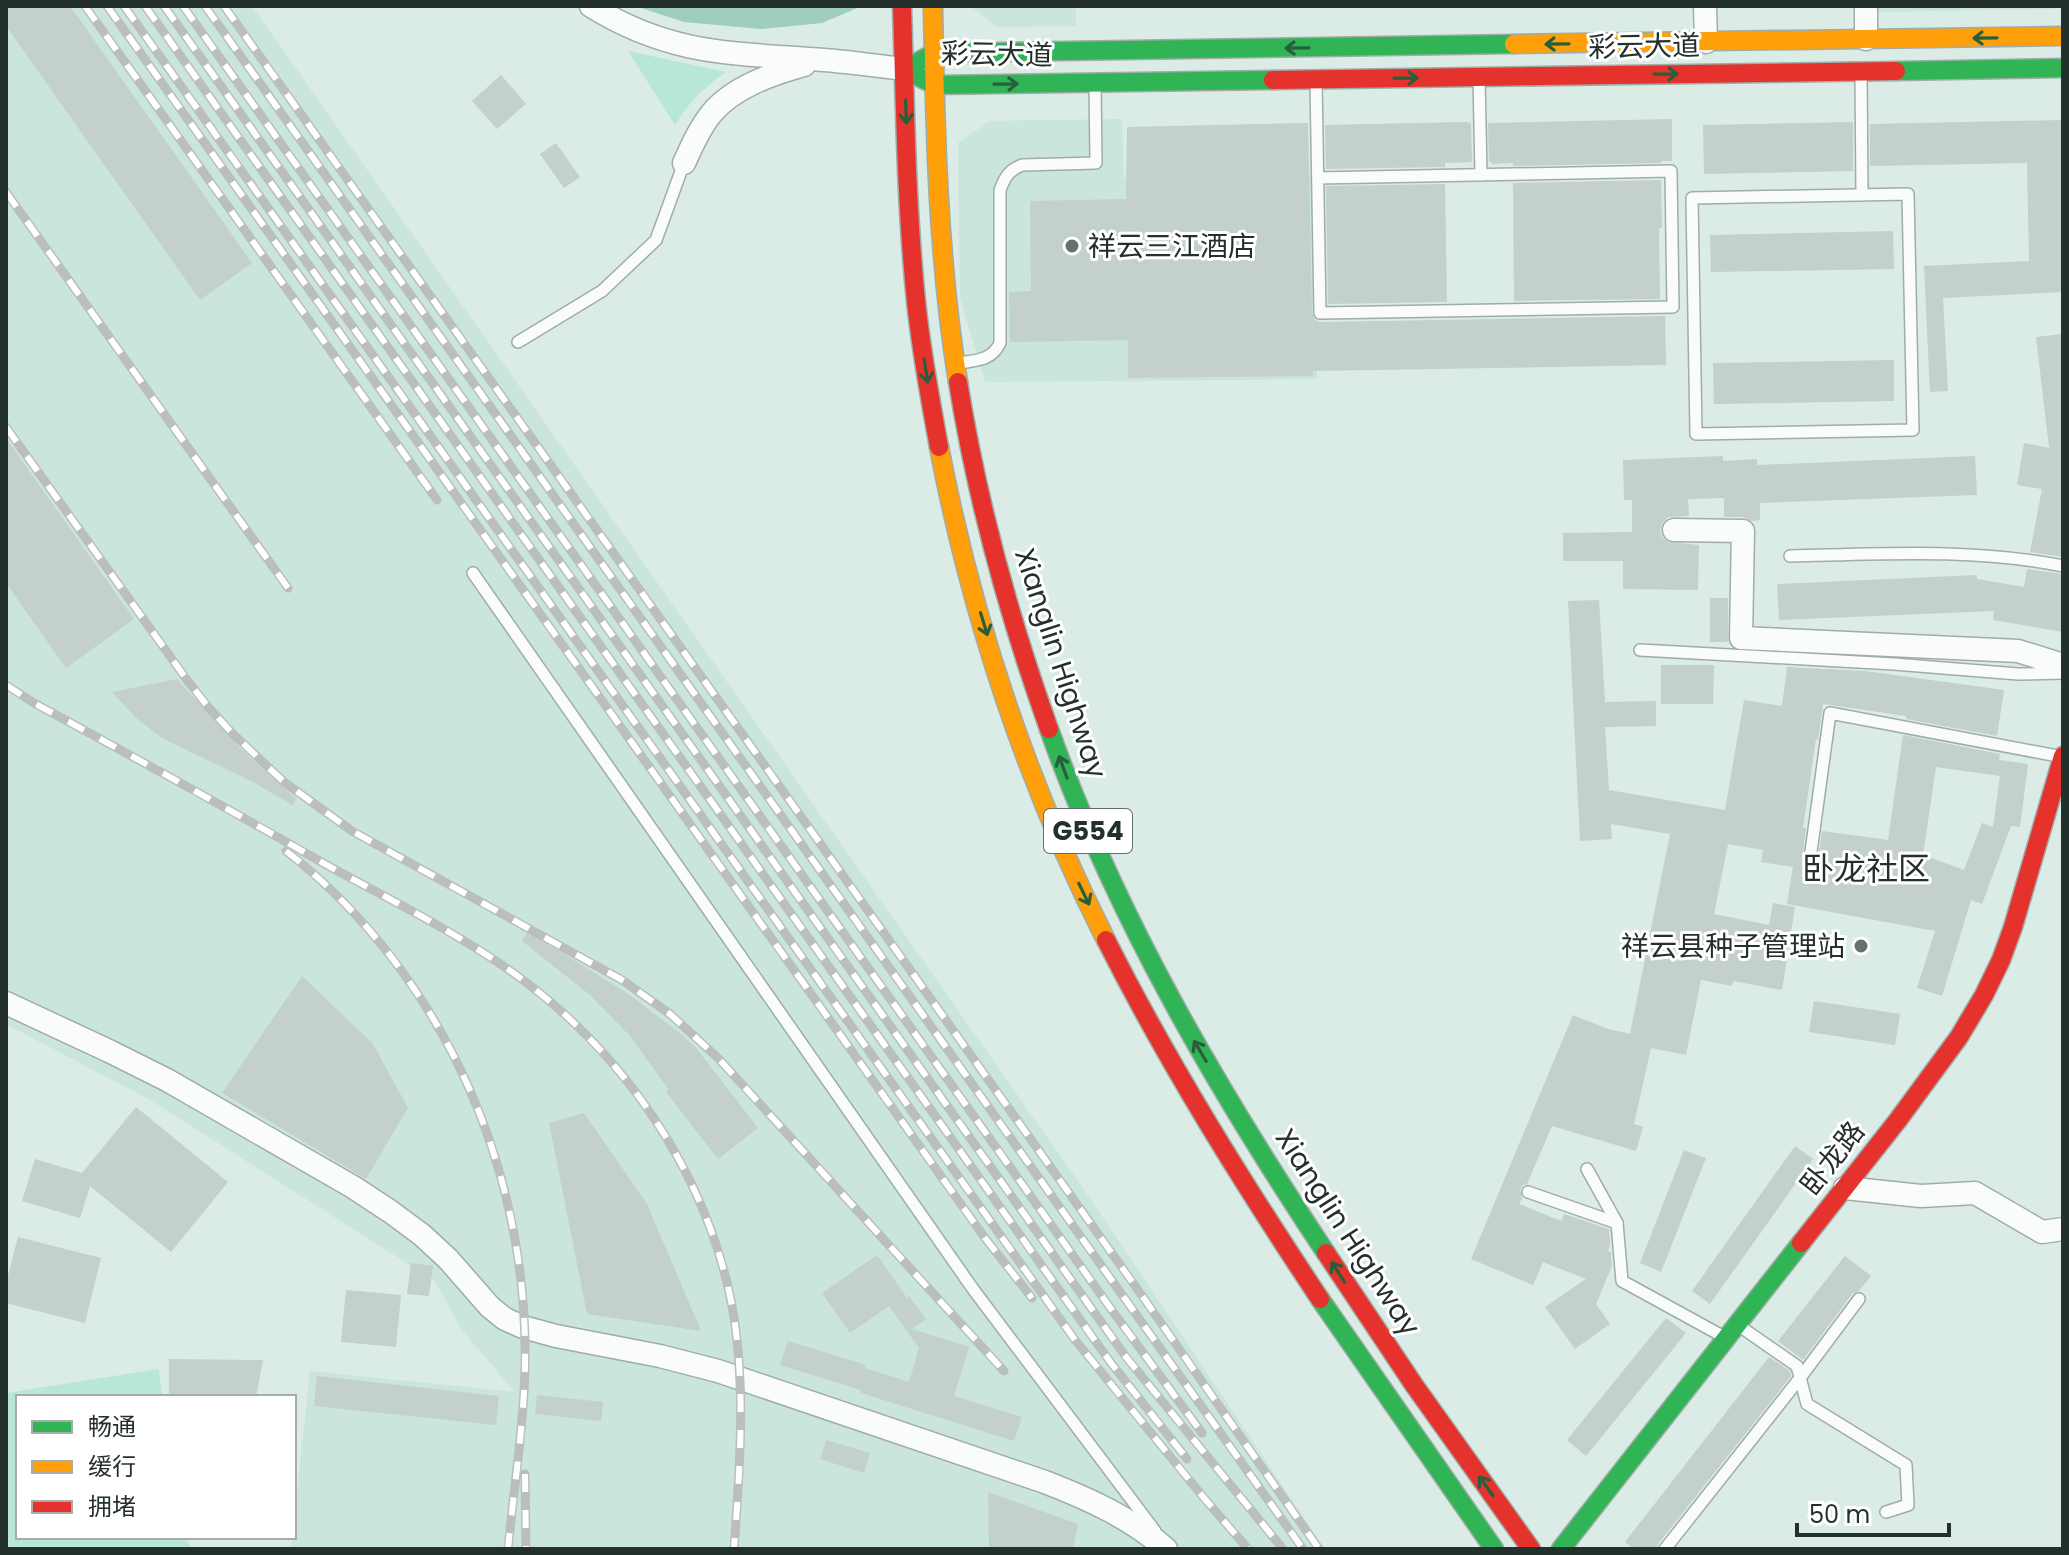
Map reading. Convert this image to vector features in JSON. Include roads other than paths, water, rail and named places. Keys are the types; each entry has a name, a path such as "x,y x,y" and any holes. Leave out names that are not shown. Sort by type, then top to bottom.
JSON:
{"main road":[{"name":"Xianglin Highway","path":"902,6 913,272 930,396 975,595 1004,692 1044,803 1115,959 1215,1136 1319,1298 1494,1549"},
{"name":"Xianglin Highway","path":"933,6 944,270 956,364 992,540 1033,683 1067,780 1102,863 1189,1031 1291,1199 1451,1437 1531,1549"},
{"name":"彩云大道","path":"904,69 934,53 2063,36"},
{"name":"彩云大道","path":"904,69 935,85 2063,68"},
{"name":"卧龙路","path":"1561,1549 1898,1120 1959,1037 2001,960 2063,756"}],"street":[{"path":"591,6 639,32 705,51 904,69"},
{"path":"1705,6 1706,42"},
{"path":"1866,6 1866,39"},
{"path":"684,163 701,129 721,103 747,86 780,72 824,60"},
{"path":"1674,530 1743,531 1741,638 2018,651 2063,665"},
{"path":"6,1003 167,1080 353,1187 422,1235 505,1319 556,1336 660,1356 718,1371 1045,1482 1123,1517 1167,1549"},
{"path":"1845,1188 1921,1196 1975,1193 2042,1232 2063,1229"}],"lane":[{"path":"1861,71 1862,195"},
{"path":"1479,77 1481,175"},
{"path":"1316,79 1320,313 1673,307 1671,171 1318,178"},
{"path":"956,364 992,355 1000,343 1000,190 1005,175 1022,165 1096,163 1095,82"},
{"path":"518,342 602,291 656,240 684,163"},
{"path":"1908,194 1913,430 1696,434 1692,198 1862,195 1908,194"},
{"path":"1790,556 1940,553 2023,558 2063,566"},
{"path":"473,573 973,1289 1167,1549"},
{"path":"1640,650 2018,674 2063,673"},
{"path":"1810,859 1830,713 2063,756"},
{"path":"1587,1169 1617,1223 1622,1281 1732,1331 1797,1366 1807,1404 1906,1465 1908,1505 1886,1512"},
{"path":"1528,1192 1617,1223"},
{"path":"1665,1549 1859,1299"}],"railway":[{"path":"85,6 437,500"},
{"path":"107,6 985,1238 1032,1298"},
{"path":"124,6 1075,1340 1248,1549"},
{"path":"145,6 1111,1363 1187,1459"},
{"path":"164,6 1126,1357 1283,1549"},
{"path":"183,6 1202,1433"},
{"path":"205,6 1303,1549"},
{"path":"224,6 1319,1549"},
{"path":"6,192 288,588"},
{"path":"6,427 187,680 233,734 284,782 352,831 622,980 670,1014 717,1057 1004,1371"},
{"path":"6,685 476,948 560,1010 626,1080 655,1119 701,1204 718,1249 730,1296 740,1390 740,1454 734,1549"},
{"path":"286,851 344,902 394,960 436,1024 471,1092 497,1164 515,1238 524,1315 524,1392 508,1549"},
{"path":"525,1474 526,1549"}],"place":[{"name":"祥云三江酒店","path":"1072,246"},
{"name":"祥云县种子管理站","path":"1861,946"}],"district":[{"name":"卧龙社区","path":"1866,869"}]}
